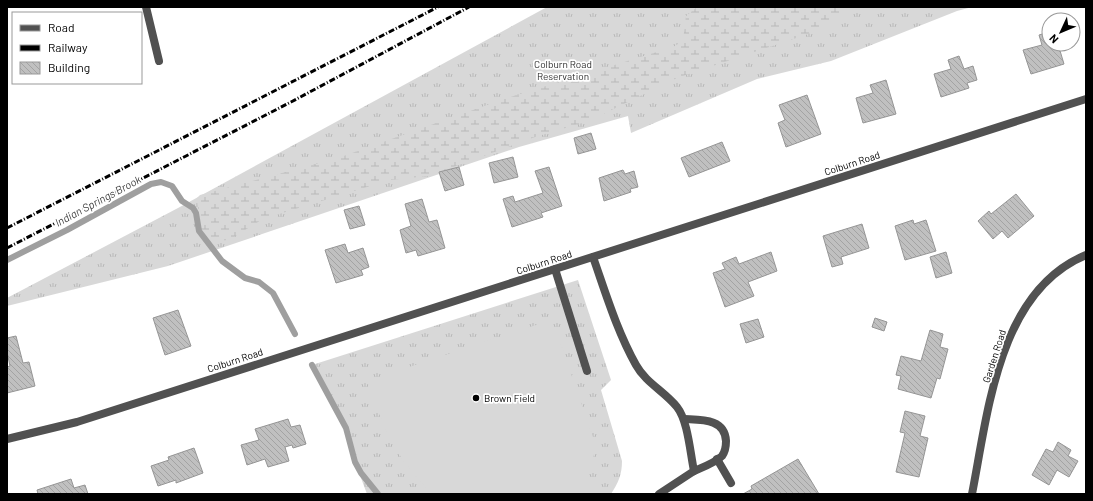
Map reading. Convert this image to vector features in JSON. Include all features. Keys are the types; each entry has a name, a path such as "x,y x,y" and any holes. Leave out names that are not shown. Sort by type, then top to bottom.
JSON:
{"street":[{"path":"146,7 159,61"},
{"name":"Colburn Road","path":"7,439 77,422 1086,99"},
{"name":"Garden Road","path":"972,494 990,402 1006,345 1014,327 1033,295 1049,278 1067,264 1086,255"},
{"path":"593,257 620,331 637,366 648,382 673,403 684,419 694,471"},
{"path":"555,269 587,371"},
{"path":"659,494 694,471 717,459 724,452 726,441 725,435 720,426 705,420 684,419"},
{"path":"717,459 731,482"}],"green space":[{"name":"Colburn Road Reservation","path":"547,7 972,7 957,11 831,61 757,79 631,133 628,116 519,147 168,266 7,306 7,298 178,208"},
{"path":"697,7 848,7 846,12 823,29 677,78 589,121 535,137 429,176 390,180 263,219 229,240 215,241 208,238 200,229 197,198 200,195 338,158 504,99 673,47 683,41 686,16"},
{"path":"578,280 611,380 601,390 622,461 619,479 611,494 367,494 355,462 346,428 312,365"},
{"name":"Brown Field","path":"542,323 557,333 596,446 584,494 433,494 409,468 392,442 367,381"}],"building":[{"path":"1041,45 1041,52 1060,52 1064,64 1031,74 1023,50"},
{"path":"959,56 964,69 973,66 977,80 967,83 969,88 941,97 934,74 951,69 948,60"},
{"path":"886,80 896,114 863,123 856,98 873,93 870,85"},
{"path":"807,95 821,134 786,147 778,123 785,120 779,105"},
{"path":"591,133 596,149 578,154 574,138"},
{"path":"722,142 730,161 689,177 681,158"},
{"path":"513,157 518,177 494,183 489,163"},
{"path":"459,167 464,185 445,191 439,172"},
{"path":"549,167 562,206 541,213 543,217 512,227 503,199 513,196 515,202 543,193 535,171"},
{"path":"623,170 625,174 634,171 638,187 630,189 631,192 604,201 599,178"},
{"path":"1016,194 1034,216 1008,238 1002,231 993,239 978,221 989,211 991,214"},
{"path":"422,199 429,222 437,220 445,248 418,256 416,250 406,253 400,230 411,226 405,204"},
{"path":"359,206 365,225 350,229 344,210"},
{"path":"913,220 914,224 926,220 936,251 905,260 895,226"},
{"path":"862,224 869,248 841,257 843,264 832,267 823,236"},
{"path":"345,244 348,253 363,248 369,267 361,270 363,275 336,283 325,250"},
{"path":"771,252 777,271 748,282 754,296 725,307 713,273 725,269 722,263 736,257 739,264"},
{"path":"946,252 952,273 936,278 930,257"},
{"path":"178,310 191,346 165,355 153,318"},
{"path":"875,318 887,322 884,331 872,327"},
{"path":"758,319 764,337 746,343 740,324"},
{"path":"930,330 943,334 940,347 948,349 940,379 937,378 931,398 898,389 901,376 896,375 901,356 921,361"},
{"path":"16,336 23,363 29,362 35,386 7,393 7,367 10,366 7,352 7,338"},
{"path":"905,411 925,416 920,436 928,438 919,477 896,472 905,433 900,432"},
{"path":"288,419 291,427 300,425 306,444 293,448 292,445 285,447 289,461 268,467 265,459 247,465 241,445 259,440 255,429"},
{"path":"1058,442 1071,450 1068,456 1078,461 1069,477 1057,470 1049,485 1032,475 1046,449 1053,452"},
{"path":"194,448 203,473 176,483 176,480 158,486 151,466 169,460 168,457"},
{"path":"798,459 819,494 743,494 752,489 751,486"},
{"path":"71,479 74,488 85,485 88,494 38,494 37,490"}],"waterway":[{"name":"Indian Springs Brook","path":"7,260 67,230 151,184 161,182 172,186 182,201 193,208 196,213 199,231 222,261 245,278 259,282 273,293 295,334"},
{"name":"Indian Springs Brook","path":"312,365 346,428 355,462 361,473 378,494"}],"railway":[{"path":"7,228 438,7"},
{"path":"7,248 291,102 469,7"}],"place":[{"name":"Brown Field","path":"476,398"}]}
